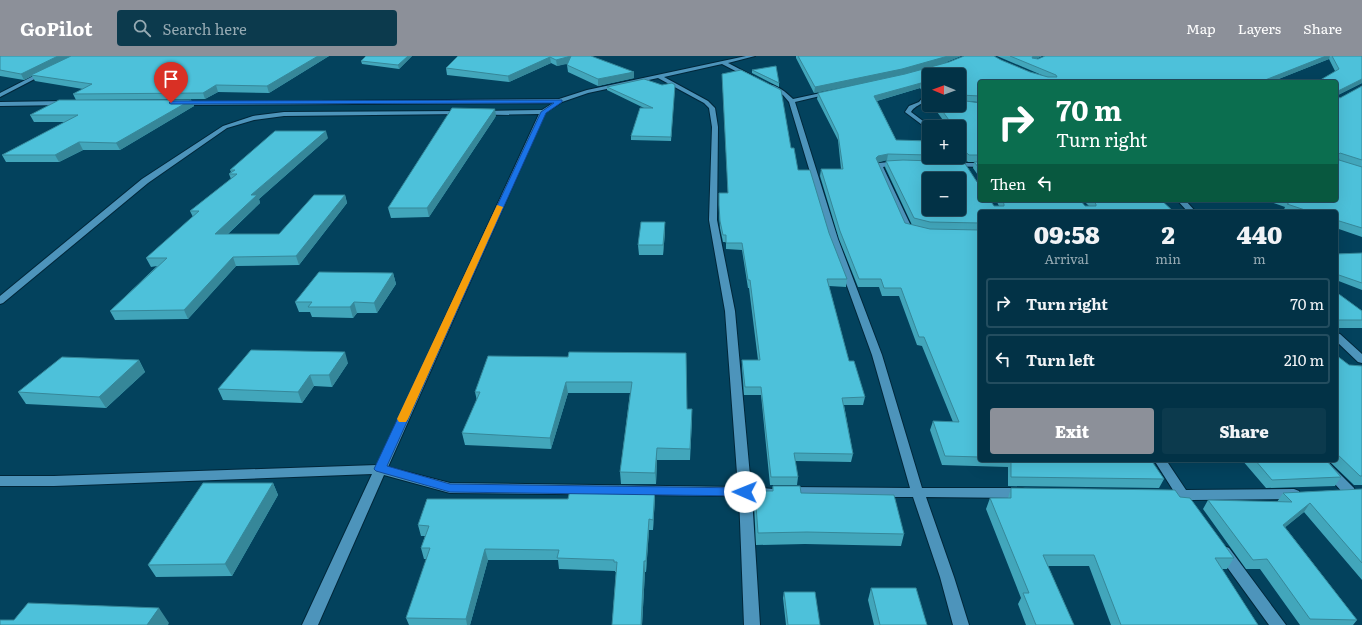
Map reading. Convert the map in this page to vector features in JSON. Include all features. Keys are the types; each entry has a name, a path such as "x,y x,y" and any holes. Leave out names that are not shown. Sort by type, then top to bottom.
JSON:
{"street":[{"path":"310,625 544,112 560,101 587,92 753,56"},
{"path":"722,62 757,80"},
{"path":"0,95 52,69"},
{"path":"660,77 706,102 714,112 715,158 713,220 730,311 745,492 752,625"},
{"path":"764,83 785,94 792,101 834,239 852,284 877,355 917,492 947,577 961,625"},
{"path":"792,101 842,90"},
{"path":"174,103 560,101"},
{"path":"0,104 71,103"},
{"path":"921,104 911,107 908,112 922,123"},
{"path":"0,301 145,180 225,127 236,122 250,118 289,114 544,112"},
{"path":"910,163 894,162 879,165 908,228 922,231"},
{"path":"942,166 967,167 978,165"},
{"path":"1183,202 1190,210"},
{"path":"1338,338 1362,360"},
{"path":"1161,462 1192,508"},
{"path":"1321,462 1349,491"},
{"path":"0,481 54,481 380,469 450,488 745,492 1034,493"},
{"path":"1334,492 1362,491"},
{"path":"1152,495 1306,494"},
{"path":"1214,539 1278,625"}],"building":[{"path":"0,56 58,56 21,74 0,70"},
{"path":"71,56 318,56 267,86 216,85 203,93 73,94 92,84 31,75"},
{"path":"366,56 408,56 398,65 361,61"},
{"path":"458,56 571,56 556,60 550,57 508,76 446,68"},
{"path":"571,56 591,56 634,72 598,79 567,65"},
{"path":"798,56 948,56 902,69 815,87"},
{"path":"964,56 994,56 1030,72 1048,77 1057,77 1056,75 1010,56 1033,56 1032,58 1038,59 1045,56 1326,56 1265,80 978,80 978,96 966,95 966,68 927,68"},
{"path":"1332,56 1362,56 1362,79 1338,91 1338,80 1320,80 1339,69"},
{"path":"776,66 779,83 752,70"},
{"path":"922,69 922,84 921,83 874,96 896,140 922,141 922,155 888,154 878,156 876,158 905,223 930,229 978,230 978,457 945,456 933,421 959,422 924,337 919,337 901,288 884,288 881,279 859,279 840,231 821,169 843,169 838,134 818,93"},
{"path":"741,70 781,90 791,148 794,148 798,170 810,170 829,233 847,279 827,279 849,361 854,361 865,397 842,398 853,454 794,453 798,477 771,477 761,387 745,387 742,360 760,360 750,280 748,280 742,243 726,243 726,235 723,235 720,221 719,193 728,193 722,74"},
{"path":"644,79 662,85 672,83 675,85 671,137 631,136 640,108 653,108 607,87"},
{"path":"1362,86 1362,160 1340,153 1338,155 1338,97 1340,98"},
{"path":"59,100 191,100 116,143 79,142 55,155 2,155 78,115 30,115"},
{"path":"966,101 978,103 978,155 969,155 966,152 966,120 949,120 943,112 966,112"},
{"path":"452,108 495,109 427,208 388,208"},
{"path":"275,131 326,131 251,195 257,195 215,234 279,234 314,195 345,195 296,256 233,257 184,310 110,311 167,258 146,258 199,211 190,211 237,174 229,174 235,170 230,170"},
{"path":"1338,155 1339,160 1362,167 1362,228 1338,221 1338,210 1305,210 1287,204 1290,202 1338,202"},
{"path":"886,161 922,161 922,164 965,164 978,182 978,202 991,202 994,206 1004,206 1003,202 1082,202 1085,206 1096,206 1094,202 1163,202 1172,210 978,210 978,223 930,222 914,218"},
{"path":"641,222 665,222 663,245 638,245"},
{"path":"1362,253 1362,283 1338,275 1338,254"},
{"path":"319,272 393,273 374,303 354,302 350,307 308,307 312,302 295,302"},
{"path":"1338,293 1362,311 1362,320 1338,320"},
{"path":"251,350 345,352 329,375 310,375 298,392 218,389"},
{"path":"569,352 686,353 687,409 692,409 690,449 657,448 655,473 620,472 632,382 566,382 550,438 462,433 480,392 475,392 488,356 568,357"},
{"path":"62,357 139,360 99,397 18,392"},
{"path":"1338,357 1349,365 1362,366 1362,476 1360,476 1338,455"},
{"path":"1011,462 1152,462 1164,479 1011,477"},
{"path":"1257,462 1328,462 1341,477 1272,480"},
{"path":"203,483 273,483 225,564 148,565"},
{"path":"619,486 655,487 653,520 649,519 646,561 644,561 641,625 612,625 617,562 614,562 614,560 557,558 559,550 485,549 466,619 406,618 430,548 421,548 429,526 418,525 427,499 568,499 570,490 618,490"},
{"path":"773,486 800,486 801,493 894,495 904,534 807,532 758,533 755,491 773,491"},
{"path":"1011,488 1175,490 1180,497 1190,498 1234,558 1215,558 1258,625 1121,625 1094,555 1043,555 1074,625 1036,625 1023,593 1029,593 990,498 1011,498"},
{"path":"1362,489 1362,563 1310,503 1283,525 1357,620 1310,619 1267,559 1253,560 1208,500 1292,502 1283,493"},
{"path":"871,588 916,588 927,625 880,625"},
{"path":"784,592 815,592 820,625 788,625"},
{"path":"28,603 159,608 147,625 0,625 0,620 14,620"}],"slow traffic":[{"path":"402,419 499,207"}],"route":[{"path":"171,103 560,101 544,112 380,469 450,488 745,492"}]}
